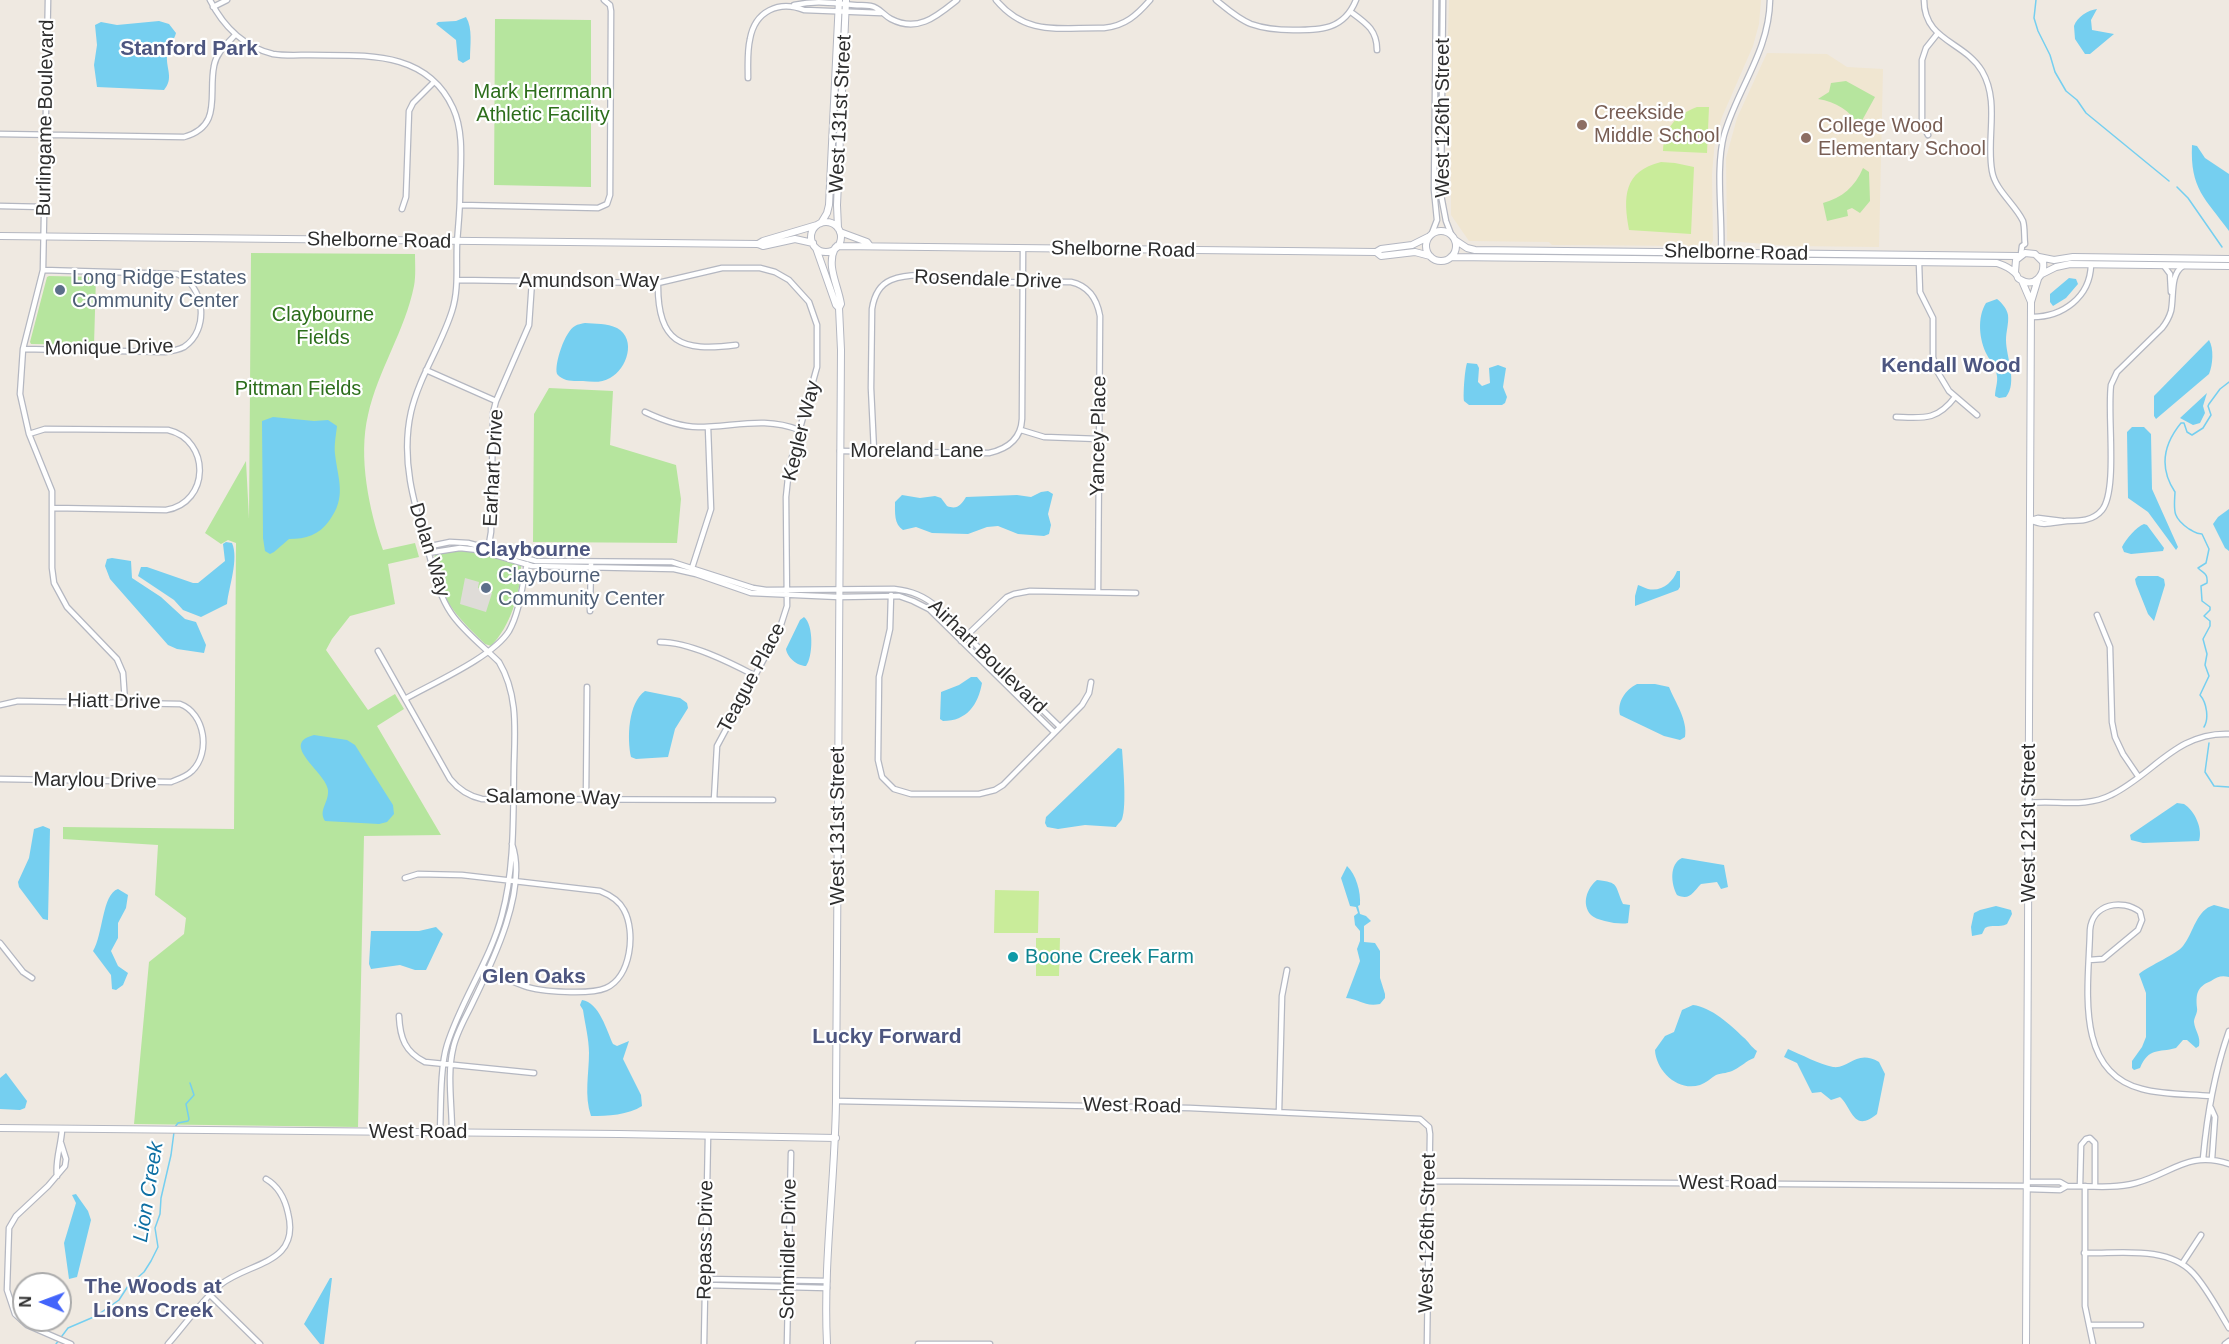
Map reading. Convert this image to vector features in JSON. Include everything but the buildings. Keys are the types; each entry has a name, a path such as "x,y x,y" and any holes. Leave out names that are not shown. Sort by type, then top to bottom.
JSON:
{"street":[{"name":"Burlingame Boulevard","path":"48,0 43,270 23,349 20,394 29,434 51,484 52,568 57,590 68,607 117,659 123,673 125,702"},
{"path":"0,134 184,137 202,127 213,105 216,58 235,35 219,17 210,0"},
{"path":"213,7 227,0"},
{"path":"748,78 750,39 757,21 774,7 806,2 842,5 881,13 893,20 913,25 935,18 957,0"},
{"path":"996,0 1010,15 1031,26 1104,28 1129,20 1150,0"},
{"path":"1216,0 1245,21 1275,29 1322,29 1338,23 1350,12 1356,0"},
{"name":"West 126th Street","path":"1430,235 1437,220 1434,190 1436,0"},
{"name":"West 126th Street","path":"1443,0 1441,195 1446,221 1453,237"},
{"path":"1721,256 1722,144 1763,44 1769,23 1770,0"},
{"path":"1924,0 1924,14 1928,22 1938,33 1971,58 1987,81 1992,100 1992,174 2022,220 2025,244 2032,253 2050,260 2073,257 2229,259"},
{"path":"460,205 598,208 607,204 610,195 611,11 605,1"},
{"path":"794,5 804,10 842,5"},
{"name":"West 131st Street","path":"819,224 827,213 829,205 842,5"},
{"name":"West 131st Street","path":"839,230 836,215 842,5"},
{"path":"1350,12 1372,29 1377,38 1377,50"},
{"path":"1928,135 1922,124 1922,60 1926,48 1938,33"},
{"name":"Dolan Way","path":"235,35 246,43 273,54 386,58 412,66 434,82 453,108 457,120 460,138 457,280 452,311 414,400 406,444 409,480 438,589 453,616 503,669 513,699 513,799 512,843 502,915 483,967 446,1047 440,1132"},
{"path":"402,209 406,197 409,111 413,103 434,82"},
{"path":"0,206 45,207"},
{"path":"830,223 839,230 840,241 836,247 827,252 814,245 812,231 819,224 830,223"},
{"name":"Shelborne Road","path":"758,244 819,224"},
{"name":"Shelborne Road","path":"839,230 867,242 870,246"},
{"path":"1441,230 1453,237 1456,248 1451,257 1442,261 1430,256 1426,246 1430,235 1441,230"},
{"name":"Shelborne Road","path":"836,247 1376,252 1381,249 1412,245 1430,235"},
{"name":"Shelborne Road","path":"0,236 772,245 795,239 814,245"},
{"name":"Shelborne Road","path":"1453,237 1463,246 1475,250 1997,263 2014,273"},
{"path":"2025,244 2014,264 2014,273 2022,281 2029,282 2065,265 2229,266"},
{"name":"West 131st Street","path":"814,245 839,308"},
{"name":"West 131st Street","path":"826,1344 827,1285 836,1138 839,308 841,304 831,262 836,247"},
{"path":"1023,249 1021,430 1044,437 1099,439"},
{"name":"Shelborne Road","path":"1376,252 1380,256 1415,252 1430,256"},
{"path":"2020,255 2032,253"},
{"name":"Shelborne Road","path":"1451,257 2020,255"},
{"path":"2039,257 2043,266 2040,277"},
{"path":"1919,262 1920,292 1933,318 1935,367 1942,382 1955,397 1977,415"},
{"path":"2032,317 2054,315 2074,302 2087,285 2091,264"},
{"path":"2163,265 2170,274 2173,300"},
{"path":"2031,520 2038,518 2065,521 2089,519 2100,512 2105,504 2109,490 2111,385 2117,372 2162,328 2170,314 2176,272 2183,266"},
{"name":"Amundson Way","path":"457,280 658,283 731,267 768,270 789,280"},
{"name":"Monique Drive","path":"23,349 173,351 185,346 195,336 200,323 198,294 185,278 173,273 43,270"},
{"name":"Rosendale Drive","path":"874,451 871,388 872,309 874,297 886,282 900,277 930,276 1023,283 1071,282 1083,286"},
{"name":"West 121st Street","path":"2031,302 2040,277"},
{"name":"Kegler Way","path":"787,592 788,480 791,455 818,367 816,318 809,302 789,280"},
{"name":"Earhart Drive","path":"488,550 491,532 492,420 496,401 530,325 532,281"},
{"name":"West 121st Street","path":"2022,281 2031,302 2032,317 2026,1344"},
{"path":"658,283 659,312 664,326 674,338 681,343 700,348 736,345"},
{"name":"Yancey Place","path":"1083,286 1094,297 1100,316 1098,591"},
{"path":"426,370 496,401"},
{"path":"1896,417 1924,418 1936,415 1943,411 1955,397"},
{"path":"645,412 677,424 708,427 770,422 799,430"},
{"path":"692,570 711,509 708,427"},
{"path":"29,434 45,429 168,430 188,439 195,448 199,475 196,488 187,502 177,508 166,510 53,508"},
{"name":"Moreland Lane","path":"840,450 988,453 1006,447 1021,430"},
{"path":"427,550 450,542 468,543 527,562 591,564 664,562 692,570 751,593 839,594"},
{"path":"405,699 488,652 503,638 515,618 527,562"},
{"path":"590,611 591,564"},
{"path":"891,589 890,629 879,677 878,760 882,777 887,784 901,793 987,793 1003,785 1082,705 1089,693 1091,682"},
{"name":"Airhart Boulevard","path":"839,594 891,589 911,591 928,599 1060,727"},
{"path":"961,641 1007,597 1014,594 1030,591 1136,592"},
{"name":"Teague Place","path":"714,800 717,747 782,625 787,592"},
{"name":"Airhart Boulevard","path":"839,594 891,596 906,598 922,604 1054,732"},
{"path":"2097,615 2110,647 2113,730 2118,746 2138,776"},
{"path":"660,642 681,645 729,662 754,675"},
{"name":"Salamone Way","path":"378,651 455,785 472,796 482,799 773,800"},
{"path":"586,798 587,687"},
{"name":"Hiatt Drive","path":"0,705 12,701 170,702 185,705 198,718 202,742"},
{"path":"2028,803 2093,801 2111,795 2192,739 2207,735 2229,734"},
{"name":"Marylou Drive","path":"0,779 171,782 188,775 196,766 201,754 202,742"},
{"name":"Dolan Way","path":"452,1132 451,1065 455,1040 488,970 508,917 514,881 515,851 512,843"},
{"path":"405,878 418,874 462,875 591,889 609,894 625,911 628,921 627,963 618,981 605,989 594,991 526,987 483,967"},
{"path":"2089,960 2103,959 2138,930 2142,920 2140,912 2128,906 2111,906 2097,910 2090,922 2089,960 2089,1030 2094,1047 2108,1068 2121,1080 2142,1089 2211,1096"},
{"path":"0,943 23,972 32,978"},
{"path":"1279,1112 1282,996 1287,970"},
{"path":"399,1016 401,1037 408,1049 425,1062 534,1073"},
{"path":"2212,1159 2215,1117 2211,1108 2211,1096 2216,1070 2229,1031"},
{"name":"West Road","path":"836,1101 1103,1105 1417,1118 1426,1122"},
{"path":"2203,1159 2207,1116 2211,1108"},
{"name":"West 126th Street","path":"1426,1122 1430,1134 1427,1344"},
{"name":"West Road","path":"0,1128 836,1138"},
{"path":"62,1130 66,1163 57,1176 12,1221 8,1234 7,1290 15,1314 27,1324 70,1344"},
{"name":"Repass Drive","path":"704,1344 708,1136"},
{"path":"2093,1344 2085,1306 2081,1144 2090,1138 2095,1143 2095,1186"},
{"path":"57,1176 56,1159 62,1143"},
{"name":"Schmidler Drive","path":"787,1344 791,1153"},
{"name":"West Road","path":"1429,1181 2027,1186 2060,1190 2067,1186 2117,1186 2139,1183 2176,1166 2203,1159 2229,1164"},
{"path":"168,1344 223,1282 276,1257 287,1242 290,1221 287,1206 275,1184 266,1179"},
{"path":"2182,1264 2201,1235"},
{"path":"2084,1253 2148,1254 2170,1258 2182,1264 2200,1282 2229,1328"},
{"path":"706,1282 788,1280 827,1285"},
{"path":"706,1282 788,1287 827,1285"},
{"path":"210,1295 260,1344"},
{"path":"2089,1325 2141,1325"},
{"path":"2225,1344 2229,1341"},
{"path":"918,1344 990,1344"}],"shaded area":[{"name":"Creekside Middle School","path":"1449,0 1761,0 1759,24 1753,46 1722,117 1715,140 1712,174 1713,241 1711,244 1696,246 1552,245 1549,242 1469,241 1451,215 1451,134 1445,133"},
{"name":"College Wood Elementary School","path":"1767,53 1827,54 1847,67 1883,69 1879,247 1790,246 1727,241 1726,158 1737,118"},
{"path":"465,578 479,582 478,588 492,593 486,612 460,604"}],"green space":[{"name":"Mark Herrmann Athletic Facility","path":"495,19 591,20 591,187 494,185"},
{"path":"1846,81 1875,97 1859,126 1842,108 1818,99 1829,92 1831,83"},
{"path":"1697,107 1709,107 1707,153 1663,151 1672,123"},
{"path":"1661,162 1694,167 1691,234 1629,230 1626,207 1628,187 1639,172"},
{"path":"1863,168 1869,172 1870,201 1860,213 1852,208 1847,210 1848,216 1827,221 1823,203 1847,191"},
{"path":"251,253 415,254 415,282 410,303 372,398 364,448 369,501 383,550 415,543 419,557 388,564 395,604 350,616 326,650 368,710 395,694 404,709 377,726 441,835 364,836 358,1127 134,1124 149,962 184,934 186,918 155,895 158,845 63,839 63,827 234,829 236,543 228,540 221,544 205,533 246,461 249,519"},
{"path":"49,276 96,277 94,345 31,344"},
{"path":"549,388 613,391 610,445 676,465 681,499 677,543 533,542 534,414"},
{"path":"463,550 478,552 521,566 517,598 513,609 504,629 491,646 485,644 456,614 445,598 437,578 435,555"},
{"path":"995,890 1039,891 1038,933 994,933"},
{"path":"1036,938 1060,938 1059,976 1036,976"}],"water":[{"path":"2097,9 2091,20 2092,30 2114,34 2090,54 2085,54 2075,39 2074,26 2083,14"},
{"path":"466,17 470,32 470,59 463,63 458,60 456,40 436,24"},
{"path":"159,21 169,24 176,33 167,53 169,81 164,90 97,87 94,65 97,45 95,25 101,22 117,25"},
{"path":"2192,145 2197,146 2205,158 2229,174 2229,231 2206,201 2196,183"},
{"path":"2069,278 2076,279 2078,284 2066,298 2053,306 2050,302 2050,294"},
{"path":"1997,299 2004,306 2008,315 2006,347 2011,377 2006,397 1999,398 1995,396 1996,373 1984,349 1980,329 1981,315 1986,303"},
{"path":"578,324 613,326 627,339 625,361 616,374 607,380 572,381 557,374 564,341 571,329"},
{"path":"2209,340 2212,357 2209,374 2156,419 2154,396"},
{"path":"1467,363 1477,364 1478,382 1482,386 1490,383 1489,368 1498,365 1506,368 1503,387 1507,397 1505,403 1502,405 1469,405 1464,401"},
{"path":"2207,393 2203,406 2205,413 2200,423 2193,425 2180,418"},
{"path":"273,417 328,420 337,426 335,451 340,496 335,512 321,530 312,535 289,539 270,554 265,551 263,538 262,421"},
{"path":"2132,427 2144,427 2151,434 2152,489 2178,547 2176,550 2148,512 2128,498 2127,432"},
{"path":"1048,491 1053,494 1048,514 1051,525 1049,534 1044,536 1018,534 998,526 987,527 968,534 932,533 916,527 903,530 896,518 895,502 902,495 920,498 935,496 941,498 947,506 956,507 966,497 1017,495 1031,497"},
{"path":"2229,509 2229,551 2225,548 2213,524"},
{"path":"2144,524 2164,548 2163,551 2131,554 2124,552 2122,547 2126,540"},
{"path":"232,543 234,549 233,573 227,604 201,617 183,610 174,600 138,576 141,567 147,567 198,583 225,561 223,544"},
{"path":"107,559 131,561 132,578 161,597 185,619 196,622 206,645 204,653 177,649 168,645 110,579 105,566"},
{"path":"1677,571 1680,571 1678,590 1635,606 1638,585 1653,590 1662,588 1673,579"},
{"path":"2138,576 2158,576 2164,579 2165,585 2154,621 2148,614 2136,584 2135,579"},
{"path":"804,617 811,634 810,656 806,666 793,660 786,649 800,620"},
{"path":"971,677 977,677 982,683 974,705 959,718 943,721 940,719 941,692"},
{"path":"1637,684 1669,687 1685,724 1685,737 1680,740 1664,736 1620,715 1619,710 1623,697"},
{"path":"645,691 680,698 687,703 688,708 675,729 668,757 636,759 631,757 630,721 635,704"},
{"path":"314,735 347,740 355,745 393,805 394,814 387,822 379,824 325,821 323,810 328,790 326,783 307,760 301,745 304,739"},
{"path":"1118,748 1122,749 1124,805 1122,819 1116,827 1085,825 1058,829 1047,827 1046,817"},
{"path":"2177,803 2184,804 2195,816 2200,831 2199,841 2143,843 2131,840 2130,835"},
{"path":"43,826 50,829 48,920 43,919 19,887 18,882 29,858 34,829"},
{"path":"1682,858 1724,865 1728,887 1721,889 1717,882 1701,884 1688,896 1677,895 1672,875 1675,865"},
{"path":"1347,866 1353,874 1360,895 1358,906 1360,914 1371,921 1364,926 1364,942 1375,943 1380,951 1380,978 1385,998 1380,1004 1346,998 1360,961 1357,949 1360,931 1355,925 1354,916 1358,913 1356,907 1350,906 1341,878"},
{"path":"1597,880 1613,884 1623,904 1630,905 1628,923 1598,919 1588,911 1586,896 1590,887"},
{"path":"118,889 128,895 126,908 118,923 118,938 111,951 118,966 128,973 123,985 116,990 112,989 111,975 93,951 109,899"},
{"path":"2214,905 2229,909 2229,977 2215,978 2202,986 2198,992 2194,1022 2199,1046 2196,1048 2187,1040 2183,1040 2176,1048 2151,1054 2143,1061 2140,1068 2134,1070 2132,1061 2146,1037 2146,993 2139,974 2180,949 2199,916"},
{"path":"1996,906 2011,910 2012,914 2007,924 1985,928 1982,934 1972,936 1974,913"},
{"path":"436,927 443,934 426,970 415,970 400,965 371,969 369,964 371,931 419,931"},
{"path":"582,1000 598,1011 613,1044 617,1046 629,1041 623,1059 641,1095 642,1106 637,1109 618,1114 591,1116 587,1093 589,1048 583,1010 580,1005"},
{"path":"1693,1005 1707,1009 1720,1017 1757,1051 1754,1058 1734,1070 1692,1086 1676,1083 1670,1078 1659,1065 1655,1050 1665,1036 1674,1032 1682,1010"},
{"path":"1788,1049 1833,1067 1839,1067 1859,1058 1879,1062 1885,1074 1877,1114 1863,1121 1858,1120 1840,1097 1831,1100 1821,1092 1812,1093 1797,1063 1784,1057"},
{"path":"6,1073 27,1101 25,1108 0,1109 0,1078"},
{"path":"76,1194 88,1211 91,1220 77,1277 72,1278 72,1272 68,1272 64,1243 76,1203 72,1195"},
{"path":"332,1278 324,1344 320,1344 304,1324"}],"waterway":[{"path":"2036,0 2034,18 2038,31 2050,55 2055,72 2066,91 2077,100 2086,113 2169,181"},
{"path":"2177,187 2188,198 2222,247"},
{"path":"2204,727 2206,711 2200,695 2209,676 2205,665 2207,654 2203,639 2210,626 2210,621 2204,616 2210,607 2202,601 2201,586 2207,583 2207,577 2198,568 2206,563 2209,549 2202,534 2183,525 2175,513 2175,492 2167,474 2165,457 2170,440 2181,423 2184,423 2187,432 2192,435 2203,428 2211,415 2209,404 2220,389 2229,382"},
{"path":"2209,743 2205,772 2214,786 2229,787"},
{"name":"Lion Creek","path":"175,1127 178,1123 189,1119 186,1104 194,1095 190,1083"},
{"name":"Lion Creek","path":"56,1344 68,1328 96,1316 119,1300 128,1286 144,1272 151,1261 158,1247 155,1228 160,1214 174,1132"}],"place":[{"name":"Creekside Middle School","path":"1582,125"},
{"name":"College Wood Elementary School","path":"1806,138"},
{"name":"Long Ridge Estates Community Center","path":"60,290"},
{"name":"Claybourne Community Center","path":"486,588"},
{"name":"Boone Creek Farm","path":"1013,957"}],"district":[{"name":"Stanford Park","path":"189,49"},
{"name":"Kendall Wood","path":"1951,366"},
{"name":"Claybourne","path":"533,550"},
{"name":"Glen Oaks","path":"534,977"},
{"name":"Lucky Forward","path":"887,1037"},
{"name":"The Woods at Lions Creek","path":"153,1299"}],"park label":[{"name":"Claybourne Fields","path":"323,326"},
{"name":"Pittman Fields","path":"298,389"}]}
